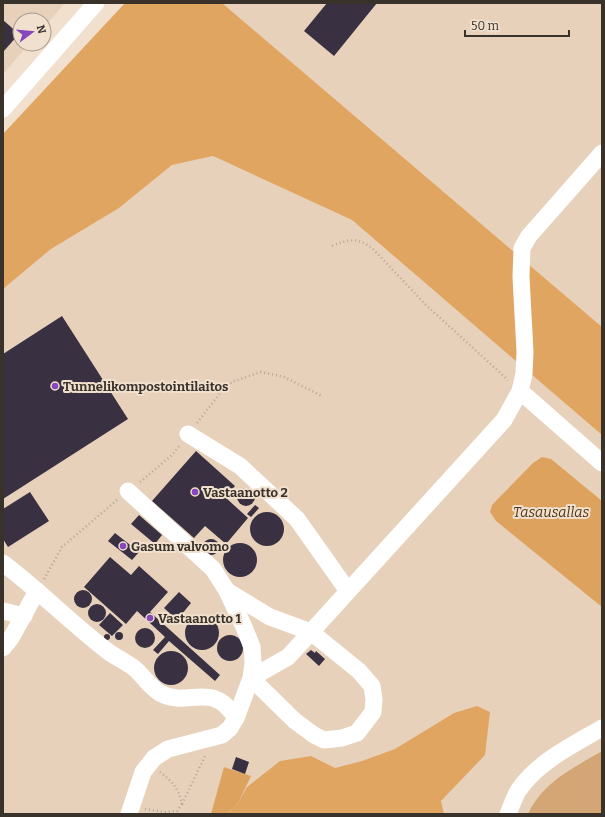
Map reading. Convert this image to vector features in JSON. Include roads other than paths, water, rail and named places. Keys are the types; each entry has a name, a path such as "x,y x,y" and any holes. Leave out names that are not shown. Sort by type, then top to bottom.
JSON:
{"street":[{"path":"3,109 96,3"},
{"path":"251,678 288,657 504,420 520,391 524,374 525,352 521,277 522,248 529,236 602,153"},
{"path":"520,391 602,463"},
{"path":"188,434 240,466 297,519 348,591"},
{"path":"128,491 213,569 227,591 252,647 251,678 236,718 230,728 222,735 214,738 168,749 160,753 148,764 143,772 136,811"},
{"path":"3,563 111,653 140,673 160,694 180,698 200,696 212,697 229,707 236,718"},
{"path":"3,576 32,586"},
{"path":"3,648 11,638 24,616 32,586"},
{"path":"227,591 270,616 311,632 360,671 372,686 374,699 373,712 358,733 342,738 324,740 314,735 295,721 251,678"},
{"path":"3,612 24,616"},
{"path":"508,814 518,792 531,775 550,760 602,728"}],"water":[{"name":"Tasausallas","path":"542,457 551,459 602,501 602,607 496,521 490,512 492,505 533,463"},
{"path":"224,767 251,776 238,803 227,814 211,814"}],"place":[{"name":"Tunnelikompostointilaitos","path":"55,386"},
{"name":"Vastaanotto 2","path":"195,492"},
{"name":"Gasum valvomo","path":"123,546"},
{"name":"Vastaanotto 1","path":"150,618"}]}
